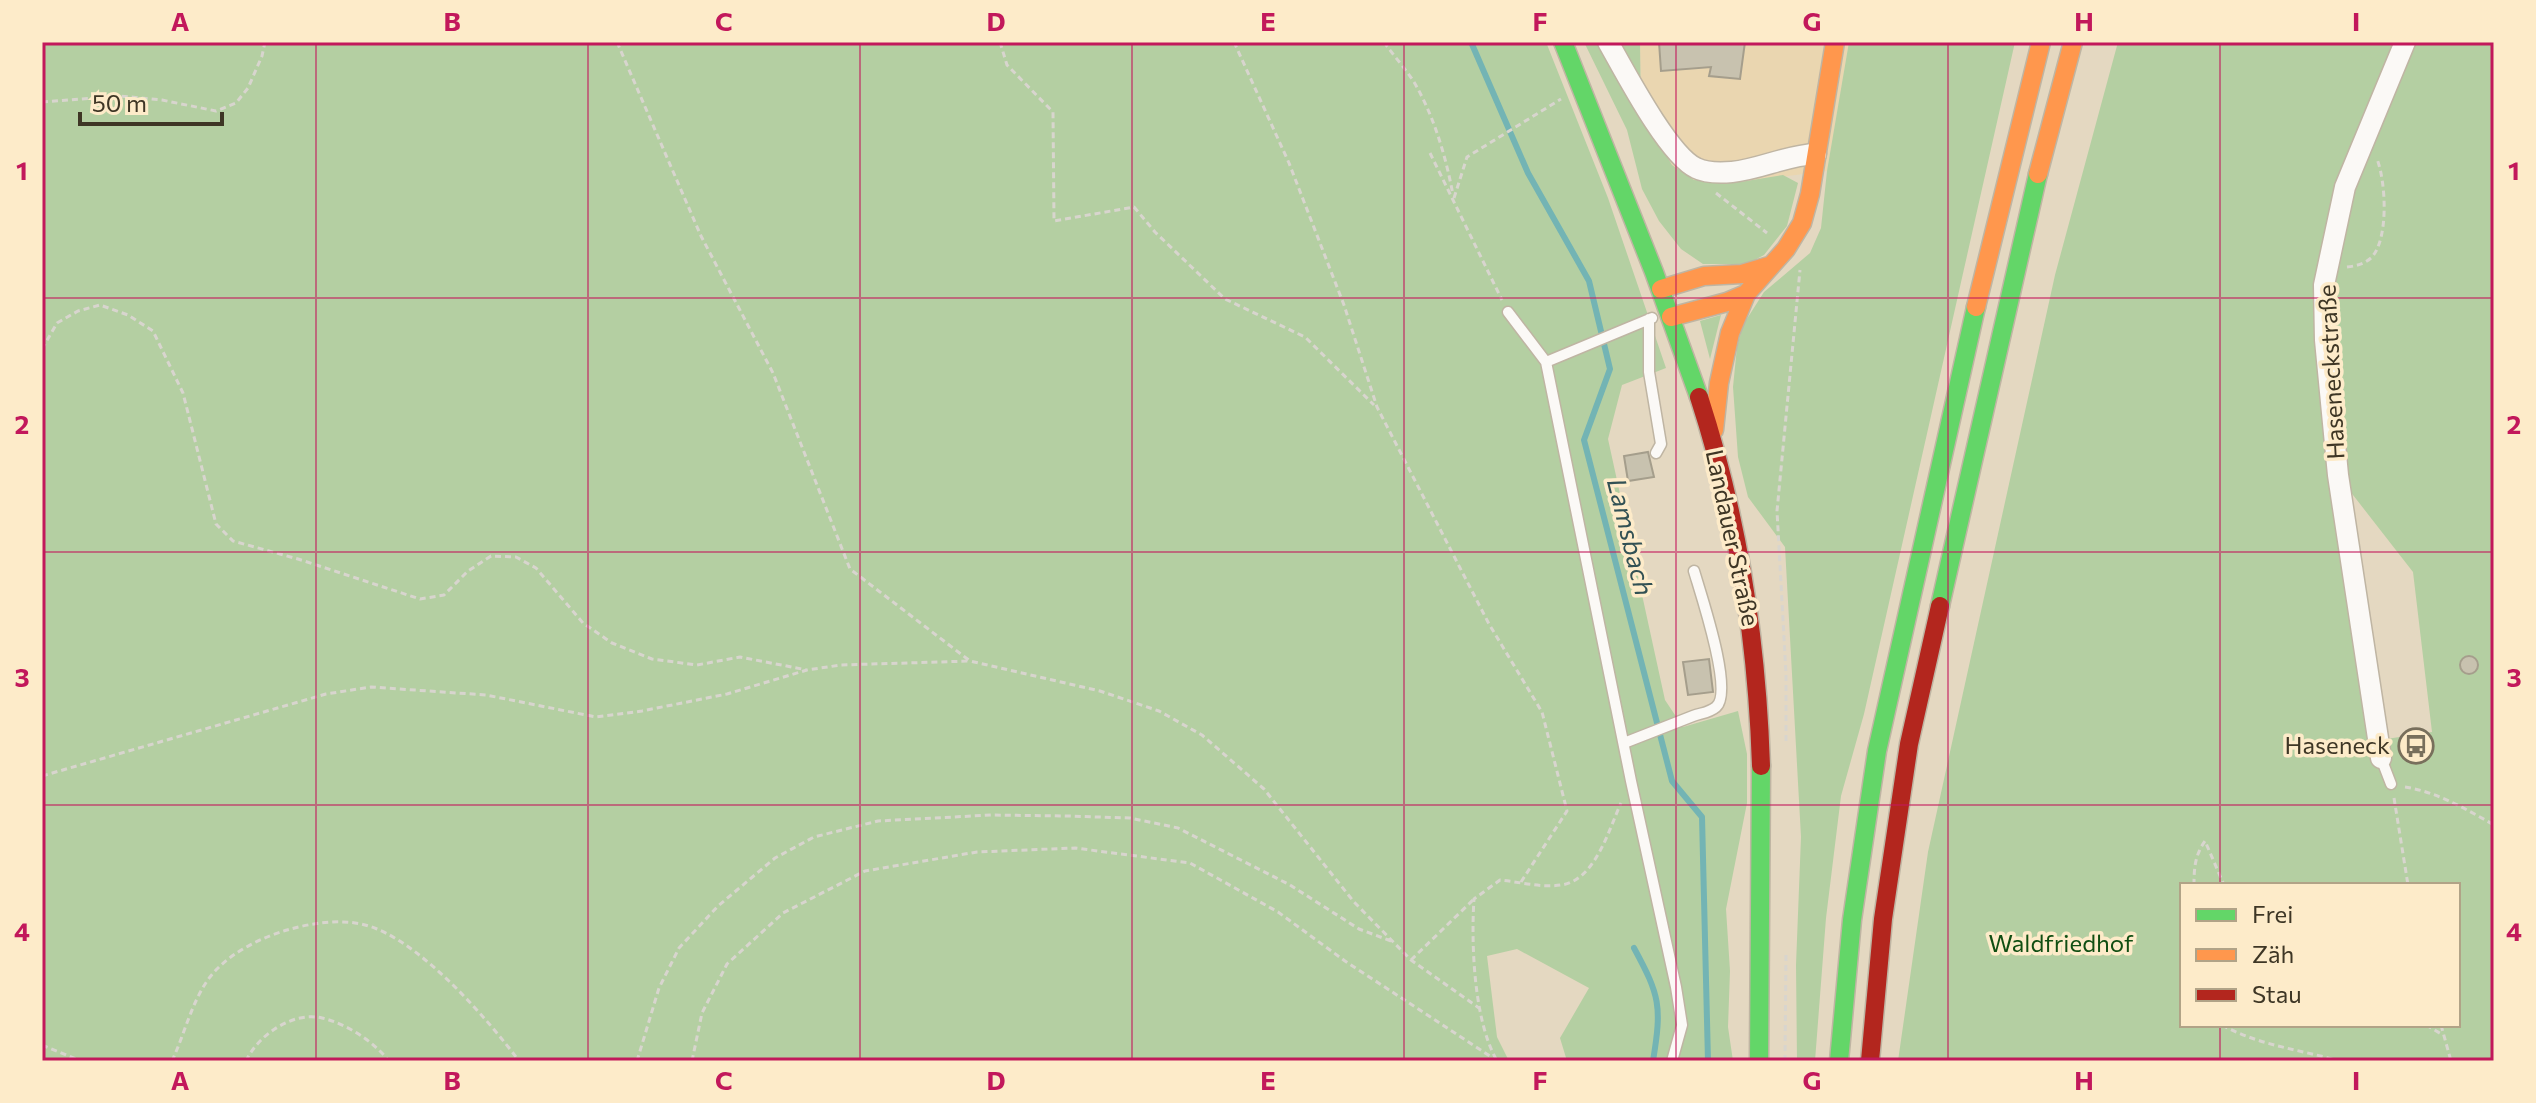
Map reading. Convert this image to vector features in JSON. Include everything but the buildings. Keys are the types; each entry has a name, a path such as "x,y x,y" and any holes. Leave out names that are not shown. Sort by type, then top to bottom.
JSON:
{"main road":[{"name":"Landauer Straße","path":"1563,42 1670,314 1713,443 1743,569 1755,666 1762,834 1759,1061"},
{"path":"1713,443 1719,383 1730,333 1746,294 1786,249 1802,223 1810,194 1835,42"},
{"path":"1839,1061 1852,920 1877,751 1961,366 2041,42"},
{"path":"1870,1061 1883,919 1909,744 2025,224 2073,42"},
{"path":"1661,289 1704,276 1742,274 1769,266"},
{"path":"1670,314 1727,302 1746,294"}],"street":[{"path":"1608,42 1670,144 1696,168 1709,172 1731,172 1792,156 1816,154"},
{"name":"Haseneckstraße","path":"2381,758 2338,475 2325,340 2324,285 2345,187 2405,42"}],"lane":[{"path":"1508,312 1546,362 1676,987 1682,1025 1672,1061"},
{"path":"1546,362 1649,319 1670,314"},
{"path":"1649,319 1649,372 1661,444 1656,453"},
{"path":"1624,743 1707,713 1718,706 1722,695 1722,677 1694,571"},
{"path":"2381,758 2391,784"}],"path":[{"path":"42,102 120,96 162,100 216,111 236,103 248,88 265,42"},
{"path":"617,42 701,236 773,373 850,569 970,661"},
{"path":"1000,42 1007,65 1053,112 1054,221 1134,207 1155,232 1225,299 1305,337 1377,407"},
{"path":"1234,42 1289,163 1333,277 1377,407 1489,624 1542,712 1567,811 1521,882"},
{"path":"1384,42 1414,83 1447,161 1454,198"},
{"path":"1454,198 1467,157 1550,107"},
{"path":"2328,265 2342,268 2359,266 2371,258 2380,244 2383,173 2367,133"},
{"path":"1430,153 1508,312"},
{"path":"1717,194 1786,249 1799,263 1800,271 1777,511 1786,674 1786,754"},
{"path":"42,349 57,323 78,311 100,305 128,315 153,331 183,393 216,524 233,541 420,599 444,595 468,571 491,556 516,557 536,568 583,623 612,643 652,659 697,665 740,657 807,670"},
{"path":"42,776 326,694 371,687 486,695 596,717 727,694 807,670 841,665 970,661 1100,691 1159,711 1202,735 1264,789 1354,902 1411,960 1479,1008"},
{"path":"1411,960 1474,899 1500,880 1542,886 1565,885 1584,874 1631,781"},
{"path":"2408,883 2391,784 2422,790 2494,825"},
{"path":"637,1061 659,988 679,948 718,906 775,858 814,837 878,821 991,815 1067,816 1130,818 1178,828 1290,885 1359,929 1394,942"},
{"path":"2194,883 2194,866 2205,841 2223,883"},
{"path":"692,1061 702,1013 727,964 783,913 865,871 977,852 1075,848 1190,863 1278,912 1345,961 1496,1061"},
{"path":"1474,899 1479,1008 1486,1041 1496,1061"},
{"path":"172,1061 202,989 218,968 261,938 301,926 338,921 376,929 424,958 493,1027 519,1061"},
{"path":"1785,1061 1786,944"},
{"path":"246,1061 267,1034 286,1023 320,1017 353,1030 389,1061"},
{"path":"2226,1027 2243,1037 2278,1048 2339,1061"},
{"path":"2429,1027 2444,1036"},
{"path":"2442,1027 2451,1061"},
{"path":"42,1045 81,1061"}],"shaded area":[{"path":"1640,42 1849,42 1827,171 1740,182 1694,180 1672,165 1641,113"}],"green space":[{"path":"42,42 1546,42 1608,198 1666,368 1622,385 1608,439 1665,700 1683,727 1738,711 1747,754 1747,803 1726,909 1730,971 1728,1027 1733,1061 1567,1061 1560,1038 1589,988 1517,949 1487,956 1497,1037 1509,1061 42,1061"},
{"path":"1584,42 1640,42 1641,113 1672,165 1694,180 1740,182 1783,175 1798,183 1787,226 1764,255 1747,264 1703,264 1681,249 1659,221 1642,189 1627,130"},
{"path":"1849,42 2015,42 1864,714 1841,796 1826,918 1815,1061 1797,1061 1796,965 1801,837 1785,547 1748,497 1738,457 1733,387 1737,347 1743,325 1764,292 1810,253 1821,228 1827,171"},
{"name":"Waldfriedhof","path":"2118,42 2494,42 2494,1061 1898,1061 1928,852 2055,275","holes":["2339,477 2413,572 2432,732 2380,740"]},
{"path":"1721,315 1710,359 1700,321"}],"waterway":[{"name":"Lamsbach","path":"1471,42 1528,173 1589,281 1610,369 1584,440 1672,781 1702,817 1708,1061"},
{"path":"1634,948 1657,1002 1653,1061"}],"traffic: fast":[{"path":"1563,42 1654,272 1699,397"},
{"path":"1940,606 2038,174"},
{"path":"1839,1061 1852,920 1877,751 1976,307"},
{"path":"1759,1061 1761,766"}],"traffic: slow":[{"path":"1714,430 1719,383 1730,333 1746,294 1786,249 1802,223 1810,194 1835,42"},
{"path":"1976,307 2041,42"},
{"path":"2038,174 2073,42"},
{"path":"1661,289 1704,276 1742,274 1769,266"},
{"path":"1671,317 1746,294"}],"traffic: jam":[{"path":"1699,397 1725,487 1743,579 1755,672 1761,766"},
{"path":"1870,1061 1883,919 1909,744 1940,606"}],"place":[{"name":"Haseneck","path":"2416,746"}]}
